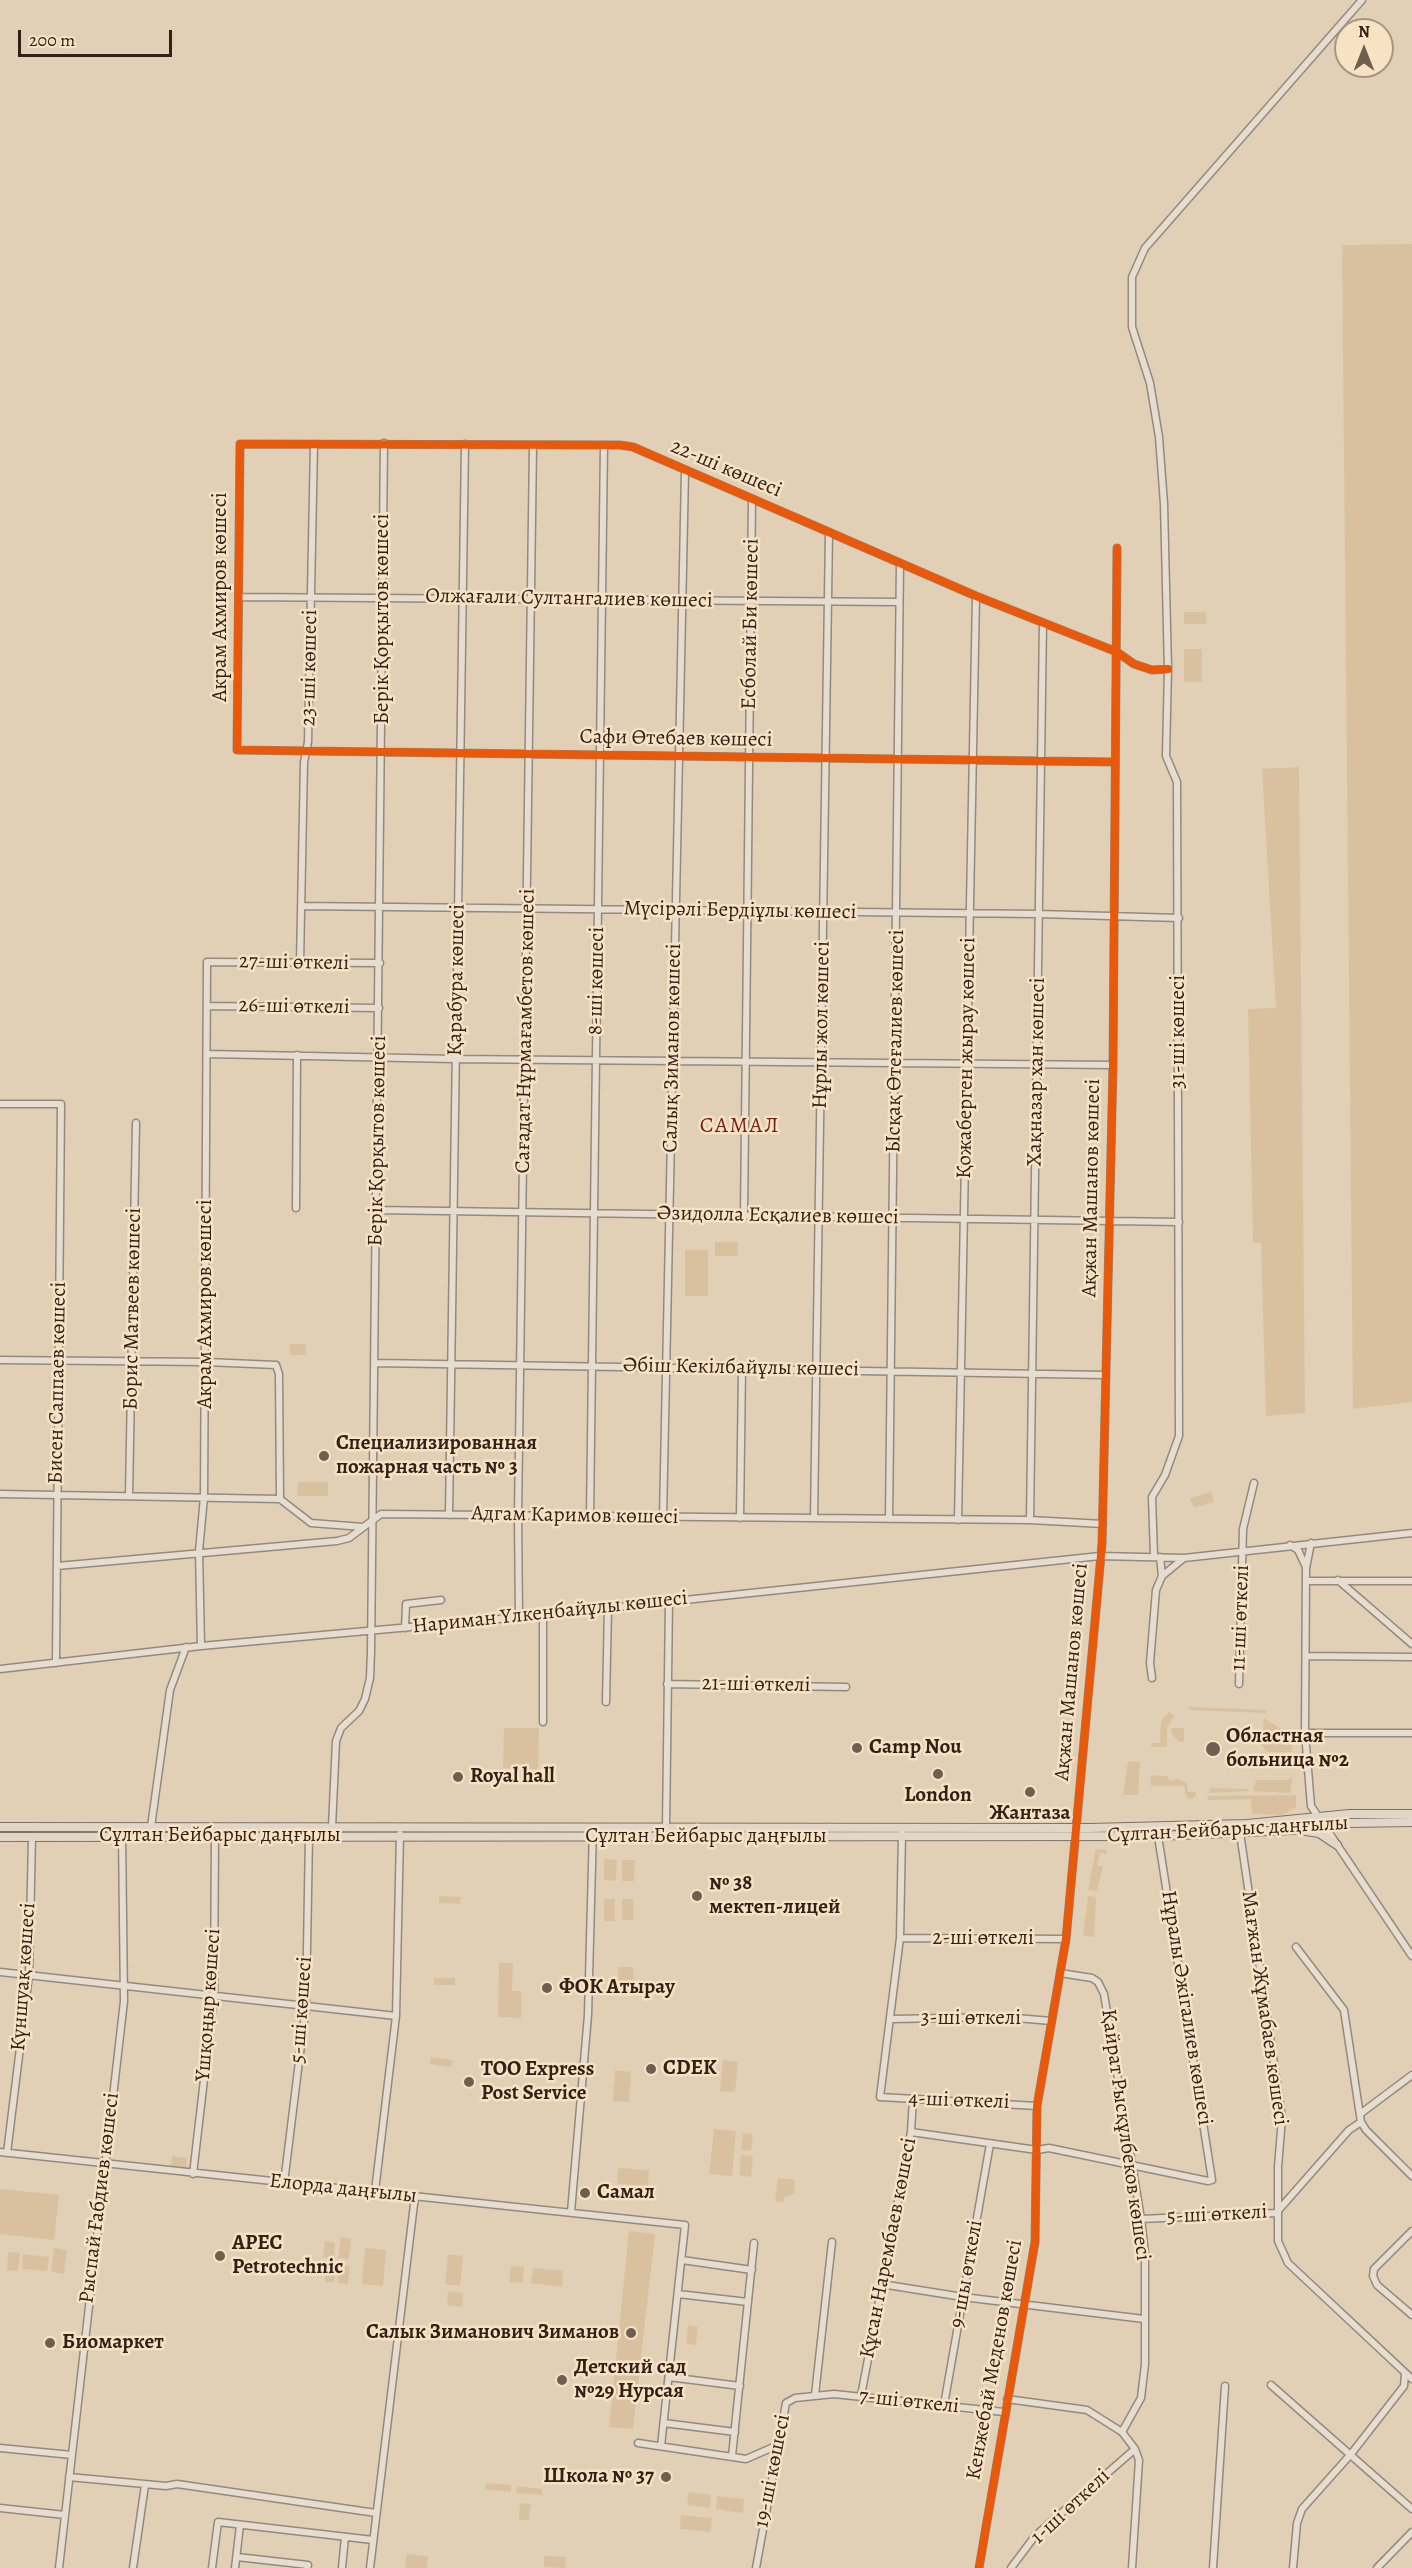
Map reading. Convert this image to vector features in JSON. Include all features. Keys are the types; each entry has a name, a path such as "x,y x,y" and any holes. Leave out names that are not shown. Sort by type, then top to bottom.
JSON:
{"main road":[{"name":"Сұлтан Бейбарыс даңғылы","path":"1077,1833 1247,1824 1318,1817 1412,1814"},
{"name":"Сұлтан Бейбарыс даңғылы","path":"0,1838 400,1836 592,1838 902,1833 1077,1833 1158,1836 1292,1830 1323,1825 1412,1822"},
{"name":"Сұлтан Бейбарыс даңғылы","path":"0,1827 666,1828 902,1833"},
{"path":"1292,1830 1319,1833 1337,1845"}],"street":[{"name":"31-ші көшесі","path":"1162,1576 1157,1556 1152,1497 1165,1475 1179,1436 1177,782 1166,756 1168,669 1164,504 1159,438 1150,383 1132,327 1132,277 1145,248 1362,0"},
{"name":"22-ші көшесі","path":"240,444 384,443 633,447 685,472 976,596 1117,652 1144,668 1168,669"},
{"name":"Берік Қорқытов көшесі","path":"332,1827 336,1741 341,1728 359,1711 365,1699 370,1678 372,1630 384,443"},
{"name":"Акрам Ахмиров көшесі","path":"237,750 240,444"},
{"name":"23-шi көшесi","path":"300,963 314,444"},
{"name":"Қарабура көшесі","path":"449,1515 465,444"},
{"name":"8-шi көшесi","path":"590,1516 604,445"},
{"name":"Сағадат Нұрмағамбетов көшесі","path":"519,1616 518,1516 522,1364 533,446"},
{"name":"Салық Зиманов көшесі","path":"663,1517 685,472"},
{"name":"Есболай Би көшесі","path":"744,1215 752,500"},
{"name":"Нұрлы жол көшесі","path":"814,1518 829,532"},
{"name":"Ақжан Машанов көшесі","path":"1077,1833 1103,1524 1113,1065 1117,548"},
{"name":"Ысқақ Өтеғалиев көшесі","path":"889,1519 900,760 900,563"},
{"name":"Олжағали Султангалиев көшесі","path":"240,597 384,596 828,603 899,602"},
{"name":"Қожаберген жырау көшесі","path":"958,1520 976,596"},
{"name":"Хақназар хан көшесі","path":"1030,1520 1043,623"},
{"name":"Сафи Өтебаев көшесі","path":"237,750 1115,762"},
{"name":"Мүсірәлі Бердіұлы көшесі","path":"301,906 897,912 1179,918"},
{"name":"Акрам Ахмиров көшесі","path":"201,1646 199,1551 204,1497 206,1362 207,962"},
{"name":"27-ші өткелі","path":"207,962 380,963"},
{"name":"26-ші өткелі","path":"208,1006 380,1008"},
{"path":"208,1054 596,1061 1113,1065"},
{"path":"296,1208 297,1055"},
{"name":"Бисен Саппаев көшесі","path":"0,1104 61,1104 56,1663"},
{"name":"Борис Матвеев көшесі","path":"129,1495 136,1123"},
{"name":"Әзидолла Есқалиев көшесі","path":"377,1210 1179,1222"},
{"path":"0,1360 276,1365 279,1374 280,1499"},
{"name":"Әбіш Кекілбайұлы көшесі","path":"376,1363 1106,1375"},
{"path":"740,1518 742,1368"},
{"name":"11-ші өткелі","path":"1239,1684 1243,1529 1254,1483"},
{"path":"0,1494 280,1499 311,1523 363,1527"},
{"name":"Адгам Каримов көшесі","path":"57,1566 199,1551 337,1540 349,1538 381,1514 1030,1520 1103,1524"},
{"name":"Нариман Үлкенбайұлы көшесі","path":"0,1669 186,1647 543,1615 1100,1556 1184,1558 1412,1533"},
{"path":"1311,1543 1306,1568 1305,1733 1311,1806 1412,1956"},
{"path":"1290,1545 1298,1550 1306,1568"},
{"path":"1152,1678 1150,1663 1156,1590 1162,1576 1184,1558"},
{"path":"1338,1580 1412,1644"},
{"path":"1307,1581 1412,1581"},
{"path":"405,1628 406,1604 441,1600"},
{"path":"666,1828 669,1602"},
{"path":"606,1702 608,1608"},
{"path":"543,1615 543,1722"},
{"path":"152,1827 170,1690 186,1647"},
{"path":"1306,1656 1412,1657"},
{"name":"21-ші өткелі","path":"667,1684 846,1687"},
{"path":"1305,1733 1412,1733"},
{"name":"Рыспай Ғабдиев көшесі","path":"59,2568 124,1986 121,1827"},
{"path":"375,2192 396,2016 400,1827"},
{"path":"571,2212 587,2024 592,1828"},
{"path":"891,2019 900,1938 902,1833"},
{"name":"Кенжебай Меденов көшесі","path":"979,2568 1035,2242 1037,2106 1066,1939 1077,1833"},
{"name":"Мағжан Жұмабаев көшесі","path":"1240,1833 1282,2118 1276,2213 1278,2241 1288,2263 1386,2352 1412,2379"},
{"name":"Үшқоңыр көшесі","path":"193,2174 214,1994 215,1836"},
{"name":"5-ші көшесі","path":"284,2183 306,2005 309,1836"},
{"name":"Нұралы Әжiгалиев көшесi","path":"1158,1836 1212,2180"},
{"name":"Күншуақ көшесі","path":"4,2153 29,1975 32,1837"},
{"name":"2-ші өткелі","path":"900,1938 1066,1939"},
{"path":"1296,1947 1344,2010 1361,2122 1365,2130 1412,2176"},
{"path":"0,1972 396,2016"},
{"name":"Қайрат Рысқұлбеков көшесі","path":"1060,1973 1092,1978 1098,1982 1104,1994 1140,2219 1144,2253 1145,2364 1141,2398 1122,2432"},
{"name":"3-ші өткелі","path":"891,2019 1005,2017 1051,2021"},
{"name":"4-ші өткелі","path":"891,2019 882,2068 880,2097 1037,2106"},
{"path":"1360,2114 1412,2075"},
{"name":"Құсан Нарембаев көшесі","path":"861,2397 880,2283 911,2132 913,2099"},
{"name":"5-ші өткелі","path":"1140,2219 1276,2213 1349,2130 1361,2122"},
{"name":"5-ші өткелі","path":"911,2132 1037,2150 1049,2148 1212,2180"},
{"name":"9-шы өткелі","path":"944,2405 990,2144"},
{"name":"Елорда даңғылы","path":"4,2153 685,2224 682,2260"},
{"path":"370,2568 415,2196"},
{"path":"1412,2231 1374,2269 1373,2277 1377,2285 1412,2315"},
{"path":"815,2395 832,2242"},
{"path":"732,2456 754,2243"},
{"path":"661,2446 682,2260 752,2270"},
{"path":"880,2283 963,2297 1144,2319"},
{"path":"678,2294 748,2302"},
{"path":"1293,2568 1297,2523 1302,2509 1351,2454 1404,2386 1406,2374"},
{"path":"669,2377 740,2386"},
{"path":"1271,2385 1412,2509"},
{"path":"1213,2568 1225,2386"},
{"name":"7-ші өткелі","path":"815,2395 861,2397 1004,2412"},
{"name":"19-ші көшесі","path":"756,2568 786,2403 795,2398 815,2395"},
{"path":"1007,2399 1087,2410 1122,2432 1135,2449 1139,2460 1132,2568"},
{"path":"664,2423 735,2432"},
{"path":"638,2443 750,2458 762,2450 778,2445"},
{"path":"0,2448 72,2455"},
{"name":"1-ші өткелі","path":"1011,2568 1035,2536 1135,2449"},
{"path":"69,2477 145,2485 189,2485 376,2513"},
{"path":"133,2568 145,2485"},
{"path":"0,2508 65,2515"},
{"path":"212,2568 218,2523 373,2540"},
{"path":"235,2568 240,2526"},
{"path":"1377,2568 1412,2532"},
{"path":"342,2568 345,2537"},
{"path":"237,2557 308,2565 307,2568"}],"shaded area":[{"path":"1412,244 1412,1402 1353,1409 1342,245"},
{"path":"1184,612 1206,612 1206,624 1184,624"},
{"path":"1184,649 1202,649 1202,682 1184,682"},
{"path":"1299,767 1305,1413 1266,1416 1261,1243 1253,1243 1248,1009 1276,1008 1262,769"},
{"path":"715,1242 738,1242 738,1256 715,1256"},
{"path":"685,1250 708,1250 708,1296 685,1296"},
{"path":"290,1344 306,1344 306,1355 290,1355"},
{"path":"298,1482 328,1482 328,1496 297,1496"},
{"path":"1211,1492 1214,1502 1194,1508 1190,1498"},
{"path":"1188,1707 1266,1710 1266,1713 1190,1710"},
{"path":"1169,1712 1175,1716 1167,1727 1167,1747 1151,1747 1151,1743 1160,1743 1161,1721"},
{"path":"1264,1718 1293,1737 1292,1752 1267,1752 1261,1744"},
{"path":"504,1728 539,1728 538,1769 503,1768"},
{"path":"1171,1728 1184,1728 1184,1741 1179,1742 1171,1733"},
{"path":"1128,1761 1140,1762 1138,1795 1123,1795"},
{"path":"1151,1775 1167,1776 1170,1781 1177,1779 1187,1783 1188,1792 1196,1792 1196,1795 1193,1799 1187,1798 1184,1786 1151,1786"},
{"path":"1293,1777 1290,1793 1253,1791 1256,1780 1287,1780"},
{"path":"1210,1788 1248,1789 1249,1791 1209,1793"},
{"path":"1296,1795 1296,1807 1283,1815 1252,1814 1251,1799 1207,1800 1208,1796"},
{"path":"1096,1849 1107,1850 1106,1854 1100,1853 1097,1865 1103,1867 1097,1891 1088,1890"},
{"path":"604,1859 617,1860 616,1881 604,1880"},
{"path":"622,1860 635,1860 634,1881 622,1881"},
{"path":"439,1896 461,1897 460,1904 439,1903"},
{"path":"1088,1896 1096,1897 1094,1937 1083,1936"},
{"path":"604,1899 615,1899 615,1921 604,1921"},
{"path":"622,1899 633,1899 633,1920 622,1920"},
{"path":"499,1963 513,1963 512,1991 521,1991 521,2018 498,2017"},
{"path":"618,1967 633,1967 634,1995 619,1995"},
{"path":"434,1978 455,1978 455,1985 434,1985"},
{"path":"431,2057 452,2060 451,2067 430,2064"},
{"path":"723,2060 738,2062 735,2092 720,2091"},
{"path":"615,2070 631,2072 629,2102 613,2101"},
{"path":"714,2129 736,2131 732,2176 709,2174"},
{"path":"743,2133 753,2134 751,2151 741,2150"},
{"path":"741,2155 753,2156 751,2177 739,2175"},
{"path":"172,2156 187,2158 186,2168 171,2166"},
{"path":"618,2168 649,2170 648,2186 617,2184"},
{"path":"778,2178 795,2180 794,2194 784,2197 784,2202 775,2202"},
{"path":"0,2189 59,2195 54,2240 0,2234"},
{"path":"629,2231 655,2234 633,2429 609,2427"},
{"path":"341,2237 351,2239 349,2259 338,2258"},
{"path":"325,2241 335,2243 334,2258 323,2257"},
{"path":"54,2248 67,2250 64,2274 51,2272"},
{"path":"365,2248 386,2250 383,2286 362,2284"},
{"path":"8,2252 20,2253 18,2271 7,2270"},
{"path":"23,2254 49,2257 47,2271 22,2269"},
{"path":"448,2254 463,2256 460,2286 445,2284"},
{"path":"326,2265 336,2266 334,2282 325,2282"},
{"path":"340,2265 350,2266 348,2284 338,2283"},
{"path":"511,2266 524,2267 523,2283 509,2282"},
{"path":"533,2268 563,2271 562,2287 531,2283"},
{"path":"448,2291 463,2293 462,2307 447,2305"},
{"path":"688,2325 698,2327 696,2345 686,2344"},
{"path":"486,2483 511,2485 511,2492 485,2489"},
{"path":"517,2486 542,2489 542,2495 516,2493"},
{"path":"689,2492 711,2495 710,2508 687,2505"},
{"path":"717,2496 744,2499 743,2513 716,2509"},
{"path":"520,2503 531,2504 529,2520 519,2520"},
{"path":"681,2515 712,2518 710,2532 680,2529"},
{"path":"407,2554 428,2556 427,2568 405,2568"},
{"path":"544,2556 566,2557 565,2568 544,2567"}],"cycle path":[{"path":"1115,762 237,750 240,444 620,445 633,447 976,596 1117,652 1134,664 1152,670 1168,669"},
{"path":"979,2568 1035,2242 1037,2106 1066,1939 1102,1544 1113,1065 1117,548"}],"place":[{"name":"Специализированная пожарная часть № 3","path":"324,1456"},
{"name":"Camp Nou","path":"857,1748"},
{"name":"Областная больница №2","path":"1213,1749"},
{"name":"London","path":"938,1774"},
{"name":"Royal hall","path":"458,1777"},
{"name":"Жантаза","path":"1030,1792"},
{"name":"№ 38 мектеп-лицей","path":"697,1896"},
{"name":"ФОК Атырау","path":"547,1988"},
{"name":"CDEK","path":"651,2069"},
{"name":"ТОО Express Post Service","path":"469,2082"},
{"name":"Самал","path":"585,2193"},
{"name":"APEC Petrotechnic","path":"220,2256"},
{"name":"Салык Зиманович Зиманов","path":"631,2333"},
{"name":"Биомаркет","path":"50,2343"},
{"name":"Детский сад №29 Нурсая","path":"562,2380"},
{"name":"Школа № 37","path":"666,2477"}],"district":[{"name":"САМАЛ","path":"740,1127"}]}
